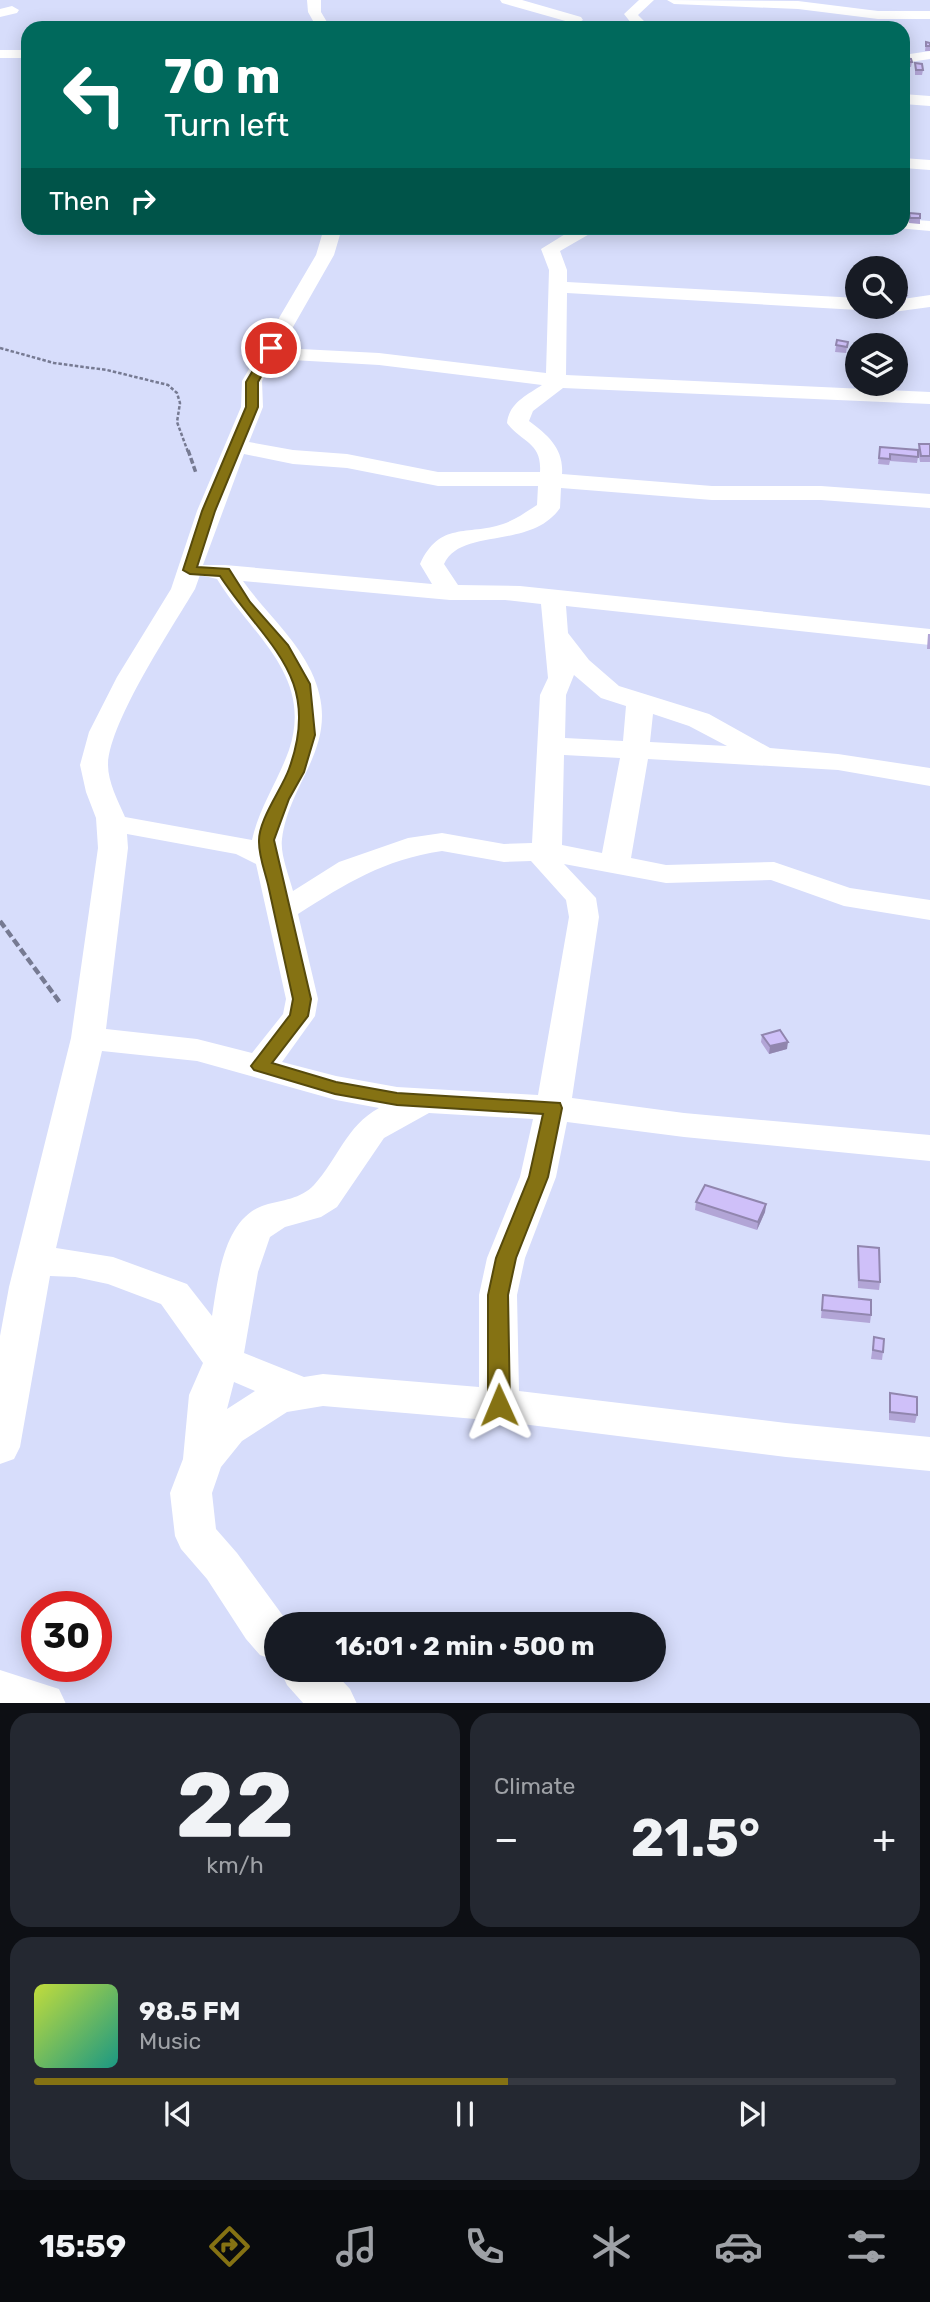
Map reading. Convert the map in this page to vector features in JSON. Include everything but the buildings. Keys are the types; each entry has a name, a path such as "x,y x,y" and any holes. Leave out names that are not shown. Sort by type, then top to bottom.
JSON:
{"street":[{"path":"314,0 313,9 320,21"},
{"path":"507,0 577,18"},
{"path":"634,21 631,14 647,0"},
{"path":"674,0 780,2 878,15 930,15"},
{"path":"0,54 21,54"},
{"path":"910,54 930,55"},
{"path":"910,58 930,55"},
{"path":"910,100 930,101"},
{"path":"910,164 930,165"},
{"path":"910,225 930,226"},
{"path":"0,1447 34,1262 88,1038 113,848 112,823 100,792 94,765 103,732 130,677 183,589 209,511 252,407 252,382 325,255 331,235"},
{"path":"450,593 432,564 436,552 456,537 513,529 548,508 552,458 549,450 524,430 517,417 521,410 553,387 555,381 558,270 550,250 575,235"},
{"path":"558,287 746,295 845,303"},
{"path":"908,304 930,302"},
{"path":"269,353 379,359 428,368 481,370 555,381 930,398"},
{"path":"238,446 293,457 347,461 438,479 506,477 712,493 821,493 930,501"},
{"path":"190,570 450,593 550,597 930,637"},
{"path":"225,572 245,604 283,648 303,684 307,735 296,772 281,799 266,840 302,999 299,1016 260,1066"},
{"path":"499,1405 498,1295 506,1258 538,1177 553,1108 584,917 581,898 546,862 553,695 561,678 553,601 550,597"},
{"path":"555,635 580,666 610,692 699,720 767,757"},
{"path":"615,865 636,748 640,702"},
{"path":"550,746 636,748 838,762 930,777"},
{"path":"112,823 244,847 271,860"},
{"path":"282,911 350,868 425,843 442,842 504,853 546,851 666,874 774,871 844,897 930,910"},
{"path":"88,1038 197,1050 335,1088 397,1099 553,1108 684,1125 930,1148"},
{"path":"204,1459 204,1424 209,1392 223,1361 244,1253 257,1227 284,1212 312,1207 322,1201 340,1180 370,1130 389,1116 424,1101"},
{"path":"34,1262 75,1263 100,1268 174,1294 223,1361 302,1394"},
{"path":"264,1625 197,1536 191,1493 204,1459 228,1429 278,1397 323,1390 499,1405 786,1440 930,1454"},
{"path":"314,1682 334,1703"},
{"path":"0,1691 43,1703"}],"path":[{"path":"0,348 54,363 107,370 168,385 177,393 180,403 177,422 209,511"},
{"path":"0,921 88,1038"}],"route":[{"path":"271,348 252,382 252,407 209,511 190,570 225,572 245,604 283,648 303,684 307,735 296,772 281,799 266,840 302,999 299,1016 260,1066 335,1088 397,1099 553,1108 538,1177 506,1258 498,1295 499,1405"}]}
